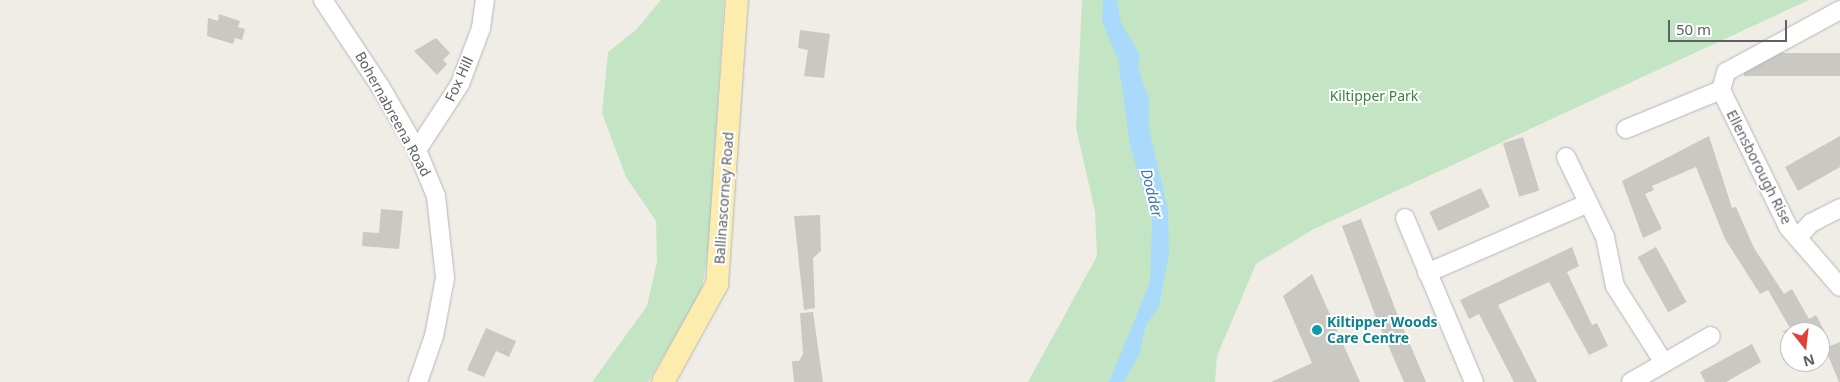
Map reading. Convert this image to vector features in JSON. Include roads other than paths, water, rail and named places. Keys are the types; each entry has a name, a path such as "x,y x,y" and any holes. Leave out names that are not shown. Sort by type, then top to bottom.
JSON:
{"main road":[{"name":"Ballinascorney Road","path":"663,382 717,284 737,0"}],"street":[{"name":"Bohernabreena Road","path":"323,0 417,150 436,196 444,278 434,336 418,382"},
{"name":"Fox Hill","path":"417,150 460,84 481,28 485,0"},
{"path":"1626,129 1721,90 1726,72 1840,10"},
{"name":"Ellensborough Rise","path":"1721,90 1788,227 1840,287"},
{"path":"1566,157 1604,237 1615,286 1664,362"},
{"path":"1427,273 1589,202"},
{"path":"1798,237 1811,223 1840,208"},
{"path":"1405,218 1474,382"},
{"path":"1631,382 1711,336"}],"water":[{"name":"Dodder","path":"1103,0 1117,0 1121,23 1140,55 1138,67 1149,100 1149,129 1168,209 1169,253 1159,307 1146,325 1139,355 1124,382 1109,382 1150,282 1152,221 1130,145 1118,59 1102,22"}],"place":[{"name":"Kiltipper Woods Care Centre","path":"1317,330"}],"park label":[{"name":"Kiltipper Park","path":"1374,96"}]}
